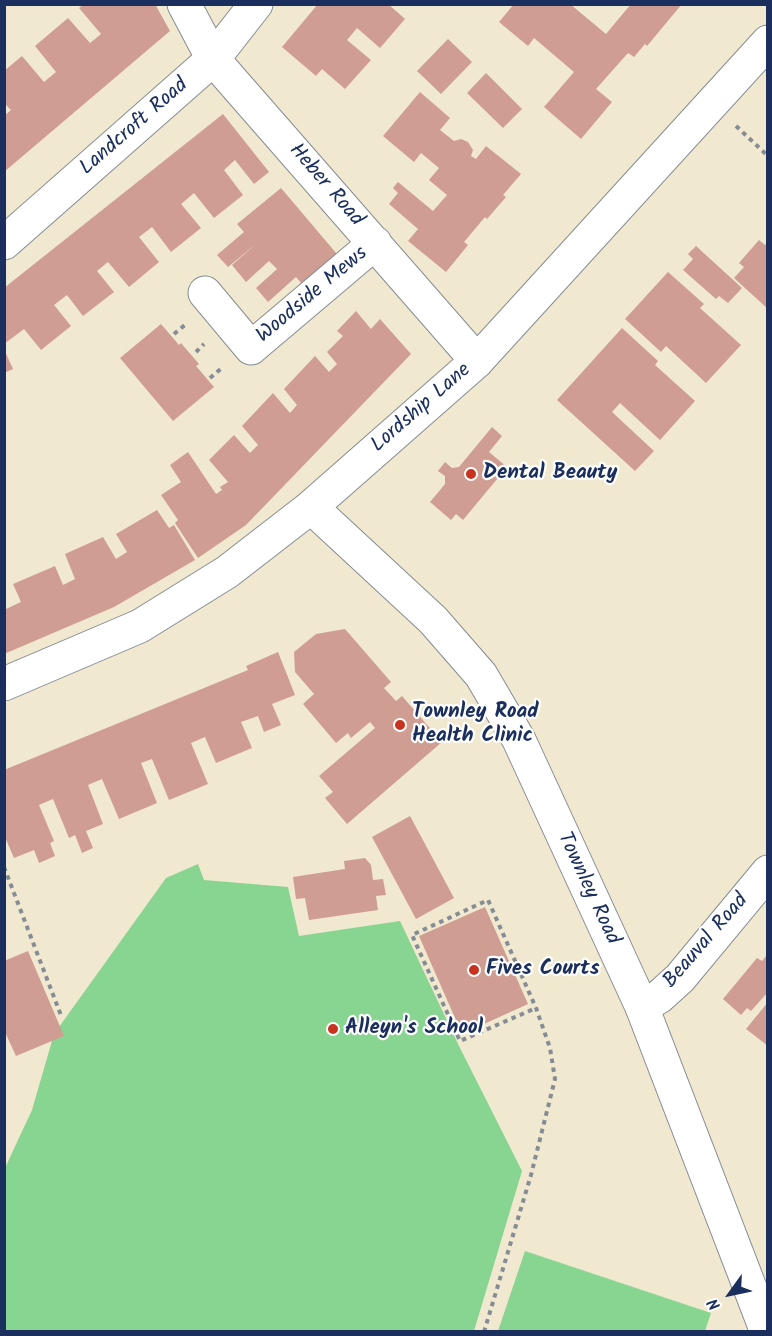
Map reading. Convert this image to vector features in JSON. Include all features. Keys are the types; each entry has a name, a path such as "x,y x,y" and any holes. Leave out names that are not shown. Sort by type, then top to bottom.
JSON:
{"street":[{"name":"Heber Road","path":"184,4 213,59 477,361"},
{"name":"Landcroft Road","path":"4,243 213,59 256,4"},
{"name":"Lordship Lane","path":"4,684 140,626 227,572 311,507 477,361 768,42"},
{"name":"Woodside Mews","path":"205,293 251,348 375,243"},
{"name":"Townley Road","path":"311,507 433,620 481,675 519,740 642,1007 767,1332"},
{"name":"Beauval Road","path":"642,1007 680,978 768,872"}],"path":[{"path":"712,103 768,156"},
{"path":"4,867 62,1018"},
{"path":"484,1332 531,1175 555,1079 550,1048 536,1008 488,900 411,935 460,1041 536,1008"}],"green space":[{"name":"Alleyn's School","path":"198,864 204,880 288,887 299,936 400,921 522,1171 474,1331 5,1332 5,1168 32,1110 54,1034 166,878"},
{"path":"525,1251 711,1313 705,1331 498,1331"}],"building":[{"path":"84,4 155,4 170,31 4,172 4,116 11,110 4,103 4,71 22,56 44,82 56,72 35,46 68,18 90,43 101,34 79,8"},
{"path":"318,4 388,4 405,19 380,48 357,28 347,40 371,60 345,89 322,69 316,76 282,47"},
{"path":"514,4 570,4 606,34 631,4 682,4 647,46 645,44 634,57 628,53 596,89 612,102 581,139 544,107 574,72 534,38 528,46 499,22"},
{"path":"448,39 472,62 441,94 417,71"},
{"path":"486,73 522,109 503,128 467,93"},
{"path":"420,92 450,118 440,130 454,141 461,139 468,142 473,150 471,156 476,159 486,146 521,174 503,195 506,197 464,242 468,245 446,272 408,241 418,229 389,204 398,193 393,188 398,182 433,211 447,195 429,180 439,168 421,153 414,162 383,136"},
{"path":"223,114 269,172 254,184 235,160 224,170 243,195 214,218 194,193 181,204 201,228 171,252 152,227 139,237 159,262 129,287 108,262 97,271 114,292 83,316 67,295 54,305 71,326 41,350 24,329 4,344 4,288"},
{"path":"281,188 342,260 307,290 296,277 268,302 256,288 277,269 269,261 246,282 232,265 257,243 228,267 217,255 244,232 237,224"},
{"path":"759,240 765,245 768,242 768,309 734,278 744,267 739,263"},
{"path":"696,246 742,288 728,303 719,296 716,299 683,270 693,259 688,254"},
{"path":"668,272 704,304 700,308 741,345 706,383 666,346 661,352 625,319"},
{"path":"356,311 371,329 380,319 411,354 246,525 198,558 175,523 178,520 161,495 181,482 170,465 188,452 216,494 222,490 220,487 228,482 209,460 234,435 250,453 258,445 242,426 273,393 290,413 297,405 284,389 315,356 329,372 337,364 327,352 343,336 337,331"},
{"path":"161,324 199,364 196,366 214,387 173,421 120,358"},
{"path":"622,328 658,361 655,365 695,401 660,440 620,403 612,412 654,451 635,471 557,400"},
{"path":"4,349 13,369 4,373"},
{"name":"Dental Beauty","path":"492,427 502,436 489,452 507,467 463,520 456,514 451,520 430,502 445,484 445,476 438,471 445,462 452,468 459,467"},
{"path":"157,510 169,528 174,525 195,560 114,607 4,654 4,605 6,609 21,602 13,584 55,566 63,585 75,579 65,554 103,537 116,559 127,552 116,534"},
{"name":"Townley Road Health Clinic","path":"345,629 391,682 384,688 396,701 402,696 442,742 347,824 325,798 333,792 319,776 375,728 370,722 351,738 348,733 336,743 303,704 314,694 295,672 294,652 316,634"},
{"path":"278,652 295,695 272,704 281,725 264,732 258,716 241,722 252,748 216,763 205,737 191,743 208,784 169,800 152,759 141,763 157,803 119,819 102,779 88,785 103,824 86,831 93,848 82,853 75,835 69,838 53,799 39,805 54,841 50,843 55,856 39,863 34,850 14,858 4,835 4,770 248,670 246,666"},
{"path":"410,816 454,898 416,919 372,837"},
{"path":"365,858 371,865 373,880 383,879 386,895 376,896 378,910 309,920 305,898 296,899 293,877 345,869 344,861"},
{"name":"Fives Courts","path":"485,907 528,1004 462,1034 419,936"},
{"path":"28,951 64,1036 16,1056 4,1030 4,961"},
{"path":"768,954 768,992 751,1011 747,1008 741,1015 723,999 757,958 762,961"},
{"path":"768,1002 768,1046 746,1029"}],"place":[{"name":"Dental Beauty","path":"471,474"},
{"name":"Townley Road Health Clinic","path":"400,725"},
{"name":"Fives Courts","path":"474,970"},
{"name":"Alleyn's School","path":"333,1029"}]}
